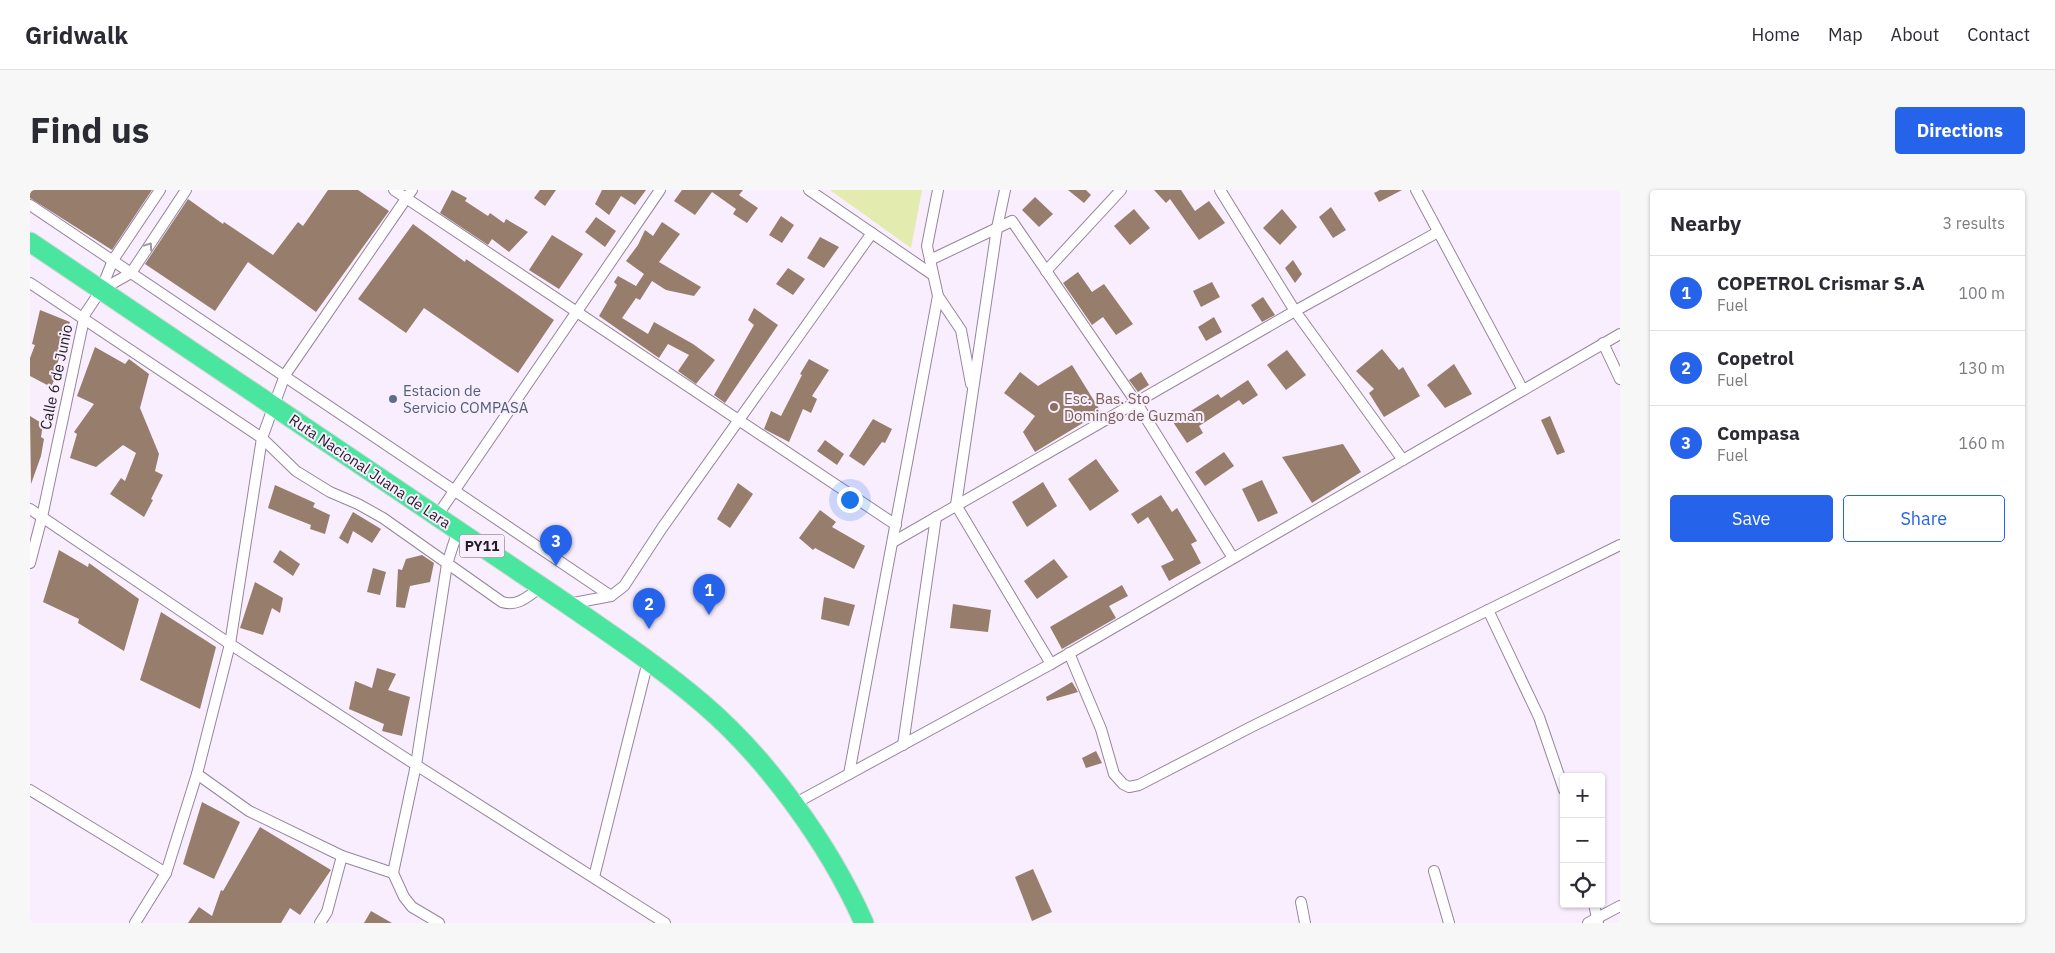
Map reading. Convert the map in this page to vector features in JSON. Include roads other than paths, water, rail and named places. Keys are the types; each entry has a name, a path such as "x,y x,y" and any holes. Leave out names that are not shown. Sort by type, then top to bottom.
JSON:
{"highway":[{"name":"Ruta Nacional Juana de Lara","path":"30,242 567,604 648,661 703,704 750,751 794,804 838,872 864,923"}],"street":[{"path":"101,290 113,260 160,190"},
{"path":"101,290 131,273 186,190"},
{"path":"394,190 409,194 577,312 896,526"},
{"path":"437,516 660,190"},
{"path":"809,190 934,275"},
{"path":"849,774 938,296 927,246 938,190"},
{"path":"1005,190 956,506 1051,664"},
{"path":"1046,271 1120,190"},
{"path":"1220,190 1295,311 1403,460"},
{"path":"1416,190 1523,390"},
{"path":"135,923 166,872 197,774 230,644 262,438 273,406 285,375 409,194"},
{"path":"30,205 611,596"},
{"path":"930,260 1012,221 1136,402 1233,558"},
{"path":"893,542 1295,311 1438,232"},
{"path":"567,604 611,596 624,586 738,420 872,233"},
{"path":"30,283 262,438 296,470 330,492 358,504 383,518 502,602 508,604 518,603 541,587"},
{"name":"Calle 6 de Junio","path":"30,563 42,517 85,314 101,290"},
{"path":"938,296 961,330 973,392"},
{"path":"794,804 1051,664 1620,334"},
{"path":"1603,343 1620,379"},
{"path":"30,509 230,644 416,766 665,923"},
{"path":"903,745 936,517"},
{"path":"439,923 412,907 404,897 394,873 416,766 447,564 458,530"},
{"path":"1068,654 1101,729 1114,774 1123,784 1129,787 1139,786 1251,726 1620,546"},
{"path":"1488,610 1539,717 1560,778"},
{"path":"594,877 648,661"},
{"path":"197,774 249,811 342,856 394,873"},
{"path":"30,790 166,872"},
{"path":"320,923 327,912 342,856"},
{"path":"1434,871 1449,923"},
{"path":"1300,902 1305,923"},
{"path":"1594,908 1595,921 1620,906"}],"place":[{"name":"Estacion de Servicio COMPASA","path":"393,399"},
{"name":"Esc. Bas. Sto Domingo de Guzman","path":"1054,407"},
{"name":"Compasa","path":"556,566"},
{"name":"COPETROL Crismar S.A","path":"709,615"},
{"name":"Copetrol","path":"649,629"}]}
